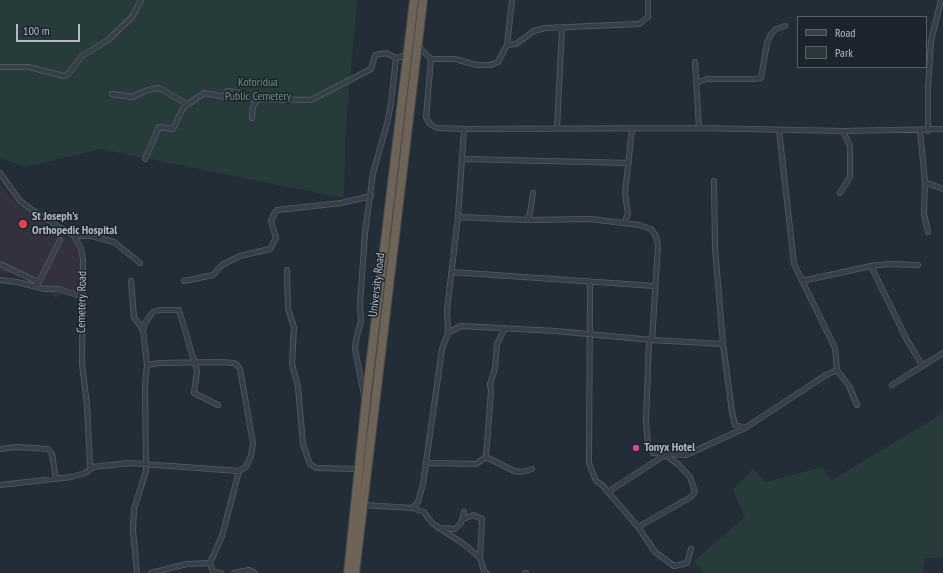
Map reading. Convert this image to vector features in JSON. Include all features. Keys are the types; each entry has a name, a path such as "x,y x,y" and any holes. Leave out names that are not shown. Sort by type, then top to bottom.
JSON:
{"highway":[{"name":"University Road","path":"348,573 358,469 414,0"},
{"name":"University Road","path":"355,573 423,0"}],"street":[{"path":"0,67 29,67 64,76 68,74 82,56 108,40 132,18 141,0"},
{"path":"418,46 431,59 455,59 477,65 492,65 498,62 507,44 512,0"},
{"path":"507,44 516,44 534,31 545,28 639,24 648,17 648,0"},
{"path":"928,131 928,89 931,41 941,0"},
{"path":"697,82 707,79 753,80 761,78 767,43 771,34 776,29 785,26"},
{"path":"557,128 562,28"},
{"path":"145,159 159,128 173,129 178,117 187,104 204,93 226,97 227,91 236,92 256,100 311,100 371,69 375,55 386,53 396,58 407,55"},
{"path":"366,400 355,350 361,321 361,284 365,233 373,173 387,124 391,103 396,58"},
{"path":"431,59 426,117 430,124 437,128 699,128 843,131 928,131 943,129"},
{"path":"695,62 699,128"},
{"path":"112,94 122,97 132,97 148,90 159,88 187,104"},
{"path":"252,118 256,100"},
{"path":"412,508 418,502 426,463 442,349 448,333 447,310 458,217 464,129"},
{"path":"624,223 628,214 625,193 632,129"},
{"path":"780,130 794,264 835,348 837,370 849,386 857,405"},
{"path":"840,193 850,177 850,146 843,131"},
{"path":"920,131 925,182 924,214 928,232"},
{"path":"462,159 629,163"},
{"path":"0,173 20,201 35,212 74,236 91,236 114,242 140,263"},
{"path":"714,181 715,248 723,344 735,425 745,428"},
{"path":"925,182 943,189"},
{"path":"527,220 530,213 533,194"},
{"path":"184,281 213,275 222,265 240,256 270,249 276,238 271,221 277,210 341,203 371,196"},
{"path":"458,217 527,220 590,219 624,223 651,229 656,236 655,286 646,423 648,444 653,453 665,455 686,455 745,428 826,375 837,370"},
{"name":"Cemetery Road","path":"74,236 78,242 83,259 81,296 82,364 90,465 93,467"},
{"path":"37,286 60,240"},
{"path":"0,264 36,281 37,286"},
{"path":"802,280 871,266 889,264 918,265"},
{"path":"871,266 907,340 922,365"},
{"path":"287,270 288,309 294,327 292,364 298,387 303,444 308,459 310,464 316,468 358,469"},
{"path":"451,272 590,283 655,286"},
{"path":"0,280 37,286 44,289 58,289 81,296"},
{"path":"131,281 134,317 143,330 147,365 146,465 144,480 134,509 133,530 137,573"},
{"path":"590,283 588,455 593,474 596,481 608,492 638,527 655,552 674,566 687,564 691,549"},
{"path":"143,330 153,312 159,310 179,310 197,371 194,393 218,405"},
{"path":"448,333 461,326 723,344"},
{"path":"486,457 491,391 490,384 495,368 497,344 505,328"},
{"path":"892,385 943,353"},
{"path":"0,485 56,479 85,473 93,467 130,463 239,471 246,467 251,456 253,443 240,369 234,363 160,363 147,365"},
{"path":"0,449 17,447 48,449 52,454 56,479"},
{"path":"608,492 665,455"},
{"path":"638,527 691,497 695,492 690,477 678,464 665,455"},
{"path":"426,463 476,464 486,457"},
{"path":"486,457 514,471 522,472 532,469"},
{"path":"221,573 214,573 210,563 222,536 239,471"},
{"path":"363,505 412,508 424,512 432,523 438,528 465,545 480,558"},
{"path":"448,535 455,530 463,519 464,512"},
{"path":"463,519 473,515 482,518 480,558 485,572"},
{"path":"438,528 455,530"},
{"path":"150,573 187,564 210,563"},
{"path":"234,573 249,570 255,573"}],"shaded area":[{"name":"St Joseph's Orthopedic Hospital","path":"0,185 17,204 76,244 81,265 80,288 55,298 39,279 25,273 0,273"}],"green space":[{"name":"Koforidua Public Cemetery","path":"0,0 357,0 345,138 344,198 101,149 25,167 0,158"},
{"path":"943,413 943,558 925,558 923,573 705,573 694,561 745,517 733,490 753,469 765,482 823,467 832,480"}],"place":[{"name":"St Joseph's Orthopedic Hospital","path":"23,224"},
{"name":"Tonyx Hotel","path":"636,448"}]}
